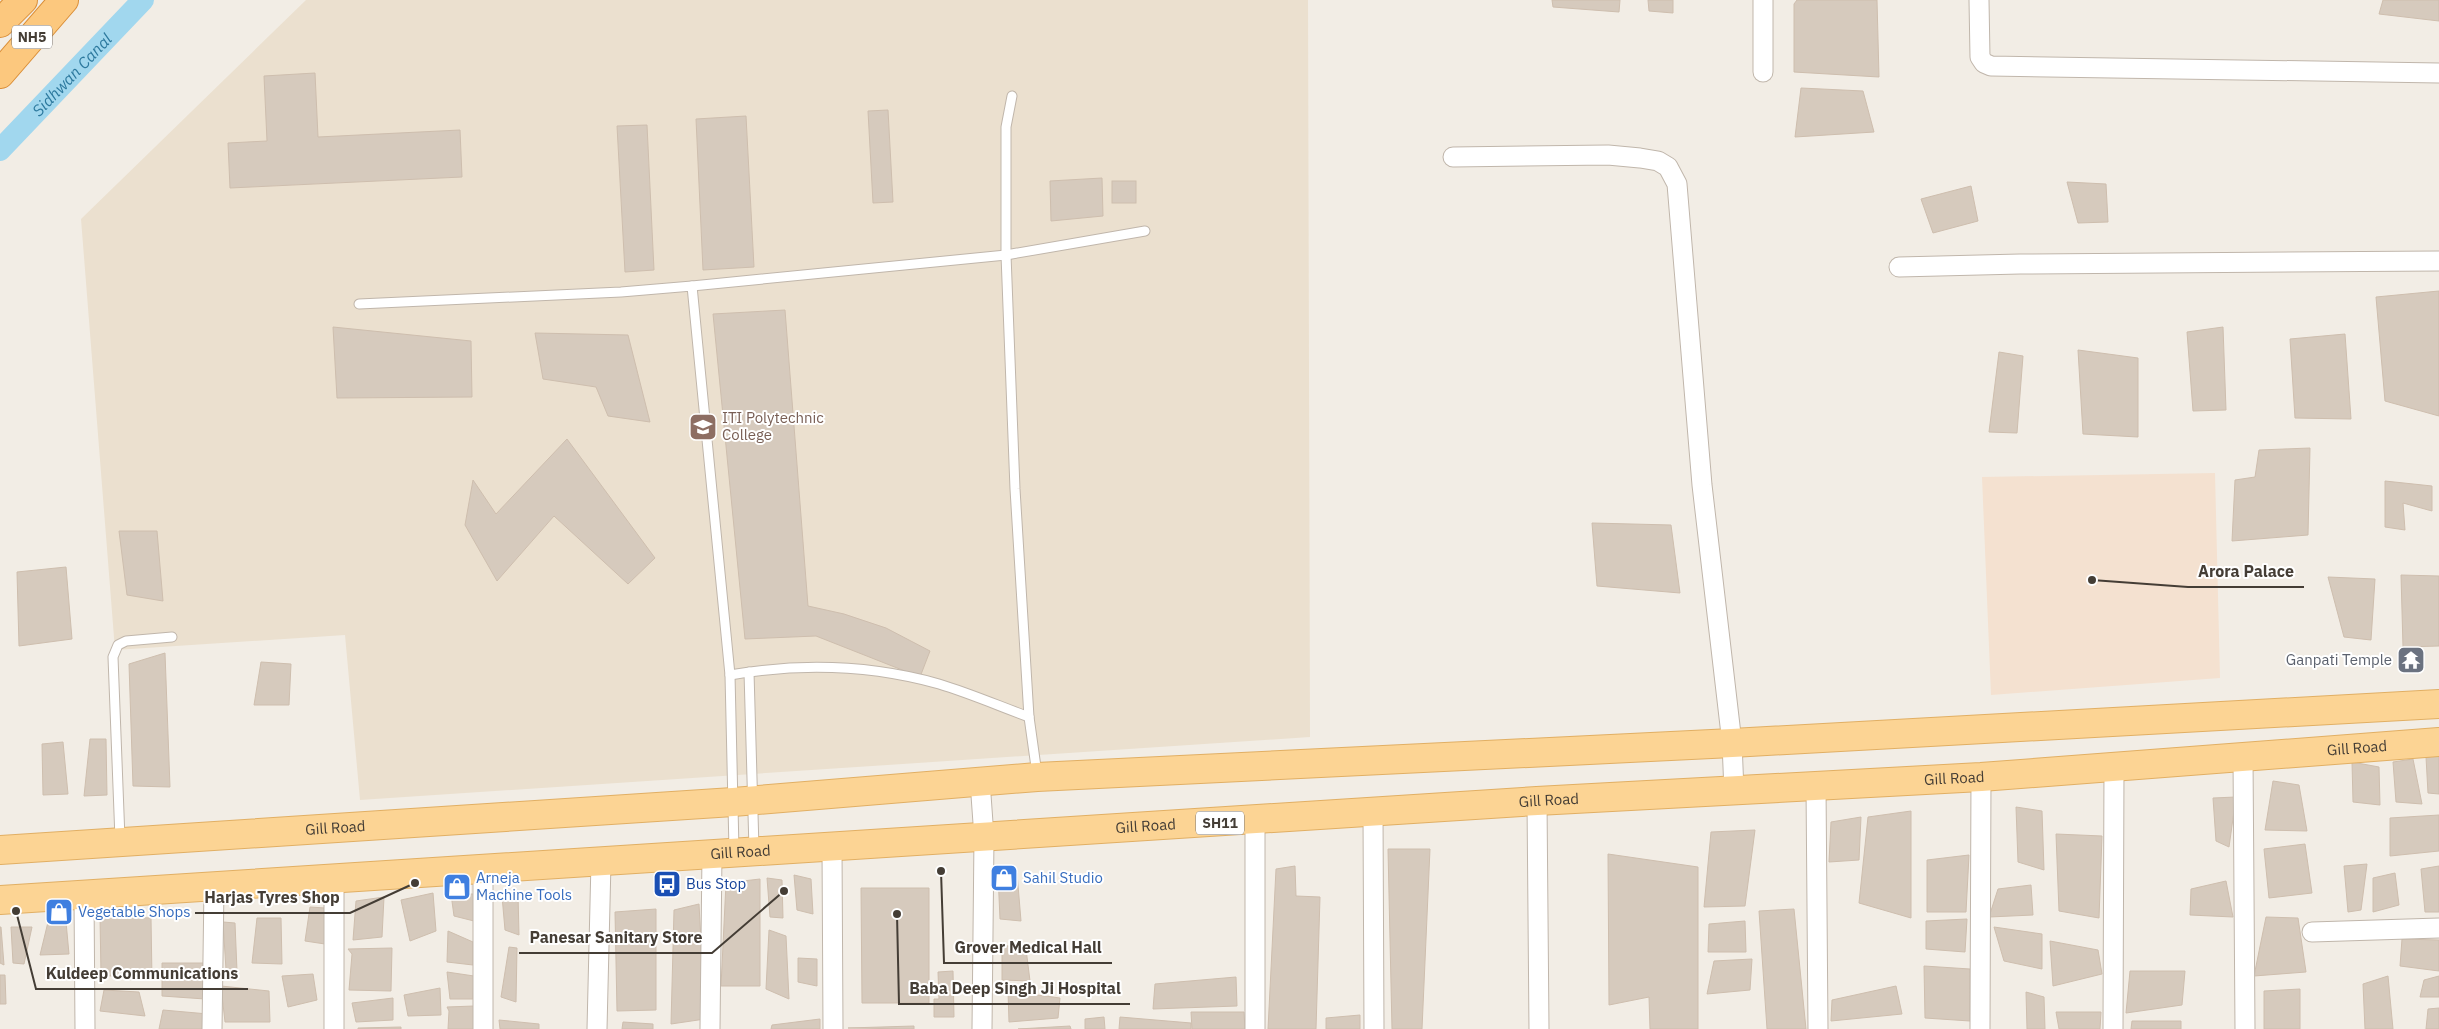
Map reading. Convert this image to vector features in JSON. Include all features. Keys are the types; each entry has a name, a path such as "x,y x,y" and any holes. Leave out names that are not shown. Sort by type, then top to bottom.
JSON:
{"highway":[{"name":"NH5","path":"0,23 23,0"},
{"name":"NH5","path":"0,74 64,0"}],"main road":[{"name":"Gill Road","path":"0,850 744,801 1037,777 1732,743 2439,704"},
{"name":"Gill Road","path":"0,900 1373,812 1981,777 2439,742"}],"street":[{"path":"1763,0 1763,72"},
{"path":"1979,0 1980,57 1984,64 1990,66 2439,73"},
{"path":"1453,157 1608,155 1658,161 1674,175 1677,184 1702,485 1732,743 1734,791"},
{"path":"1899,267 2030,264 2439,262"},
{"path":"2242,758 2245,1029"},
{"path":"2113,1029 2114,768"},
{"path":"1980,1029 1981,777"},
{"path":"980,781 984,837 982,1029"},
{"path":"1816,786 1818,1029"},
{"path":"1537,802 1539,1029"},
{"path":"1373,812 1374,1029"},
{"path":"1255,820 1255,1029"},
{"path":"832,847 833,1029"},
{"path":"710,1029 734,853"},
{"path":"597,1029 601,862"},
{"path":"483,870 483,1029"},
{"path":"334,880 334,1029"},
{"path":"212,1029 214,887"},
{"path":"84,894 85,1029"},
{"path":"2312,932 2439,928"}],"lane":[{"path":"1012,96 1006,127 1006,255 1015,488 1027,652 1029,717 1037,777"},
{"path":"359,304 621,292 692,286 1006,255 1145,231"},
{"path":"692,286 744,801 734,853"},
{"path":"120,842 113,657 118,645 126,641 172,637"},
{"path":"730,676 795,667 871,670 939,684 1029,717"},
{"path":"734,853 744,801 749,672"}],"shaded area":[{"name":"ITI Polytechnic College","path":"306,0 1308,0 1310,737 360,800 345,635 115,650 81,219"},
{"path":"2215,473 2220,678 1991,695 1982,477"}],"building":[{"path":"1552,0 1620,0 1619,12 1553,7"},
{"path":"1648,0 1673,0 1673,13 1649,11"},
{"path":"1797,0 1877,0 1879,77 1794,72 1794,4"},
{"path":"2383,0 2439,0 2439,21 2379,14"},
{"path":"315,73 318,137 460,130 462,177 230,188 228,143 267,141 264,76"},
{"path":"1801,88 1863,91 1874,132 1795,137"},
{"path":"888,110 893,202 873,203 868,111"},
{"path":"746,116 754,267 703,270 696,119"},
{"path":"647,125 654,270 625,272 617,126"},
{"path":"1102,178 1103,216 1051,221 1050,181"},
{"path":"1112,181 1136,181 1136,203 1112,203"},
{"path":"2067,182 2106,184 2108,222 2078,223"},
{"path":"1971,186 1978,221 1933,233 1921,199"},
{"path":"2439,291 2439,416 2385,401 2376,297"},
{"path":"785,310 808,606 844,614 886,628 930,651 920,677 816,636 745,639 713,314"},
{"path":"333,327 471,341 472,397 337,398"},
{"path":"2223,327 2226,410 2193,411 2187,332"},
{"path":"535,333 628,335 650,422 608,416 596,387 543,379"},
{"path":"2345,334 2351,419 2295,418 2290,339"},
{"path":"2078,350 2138,358 2138,437 2083,434"},
{"path":"1999,352 2023,356 2017,433 1989,432"},
{"path":"567,439 655,558 628,584 554,516 497,581 465,525 473,480 496,514"},
{"path":"2310,448 2308,535 2232,541 2235,480 2255,477 2259,450"},
{"path":"2385,481 2432,486 2432,511 2403,503 2405,530 2385,527"},
{"path":"1592,523 1671,525 1680,593 1597,586"},
{"path":"119,531 157,531 163,601 127,595"},
{"path":"66,567 72,639 19,646 17,572"},
{"path":"2401,575 2439,576 2439,646 2403,647"},
{"path":"2328,577 2375,579 2371,640 2344,637"},
{"path":"165,653 170,787 133,786 129,664"},
{"path":"261,662 291,664 289,705 254,705"},
{"path":"90,739 106,739 107,795 84,796"},
{"path":"63,742 68,794 43,795 42,744"},
{"path":"2439,756 2439,794 2428,793 2426,757"},
{"path":"2413,759 2422,804 2396,802 2393,762"},
{"path":"2352,762 2379,767 2380,805 2353,802"},
{"path":"2273,781 2299,785 2307,831 2265,830"},
{"path":"2236,797 2229,847 2216,841 2213,798"},
{"path":"2016,807 2042,811 2044,870 2018,862"},
{"path":"1911,811 1911,918 1859,903 1868,817"},
{"path":"2439,815 2439,851 2390,856 2390,818"},
{"path":"1861,817 1859,860 1829,862 1831,822"},
{"path":"1755,830 1745,906 1704,907 1711,832"},
{"path":"2056,834 2102,836 2099,918 2059,911"},
{"path":"2305,844 2312,893 2269,898 2264,849"},
{"path":"1388,849 1430,849 1422,1029 1392,1029"},
{"path":"1608,854 1698,867 1698,1029 1650,1029 1649,997 1609,1005"},
{"path":"1969,855 1966,912 1927,912 1927,860"},
{"path":"2367,864 2361,910 2348,912 2344,866"},
{"path":"1295,866 1296,896 1320,897 1316,1029 1268,1029 1276,869"},
{"path":"2439,866 2439,912 2425,912 2421,869"},
{"path":"1017,873 1021,921 1000,919 998,874"},
{"path":"2395,873 2399,905 2373,912 2373,878"},
{"path":"794,875 811,879 813,914 797,910"},
{"path":"767,878 782,880 783,918 770,917"},
{"path":"760,879 760,986 721,986 726,883"},
{"path":"2226,881 2233,917 2190,915 2191,889"},
{"path":"2031,885 2033,915 1989,917 1998,889"},
{"path":"861,888 929,888 929,1003 862,1003"},
{"path":"433,893 436,931 410,941 401,900"},
{"path":"451,894 477,894 478,922 454,916"},
{"path":"518,894 519,935 505,930 502,896"},
{"path":"384,897 382,937 353,940 356,901"},
{"path":"699,904 705,1019 671,1024 674,910"},
{"path":"310,907 325,908 325,944 305,941"},
{"path":"656,909 656,1010 617,1011 615,912"},
{"path":"1794,909 1806,1029 1767,1029 1759,911"},
{"path":"100,916 151,918 152,980 101,975"},
{"path":"2266,917 2298,918 2306,972 2254,976"},
{"path":"257,918 281,918 282,964 252,963"},
{"path":"1967,919 1965,952 1926,949 1926,921"},
{"path":"1745,921 1746,952 1708,952 1709,924"},
{"path":"48,922 66,922 69,954 40,955"},
{"path":"223,922 235,923 237,971 226,970"},
{"path":"1,927 4,965 0,963"},
{"path":"11,927 32,927 24,964 13,963"},
{"path":"1994,927 2042,934 2042,969 2004,961"},
{"path":"769,930 786,936 789,999 766,989"},
{"path":"448,931 473,942 473,965 447,962"},
{"path":"2402,939 2439,940 2439,971 2400,966"},
{"path":"2050,941 2098,950 2102,974 2053,986"},
{"path":"1002,945 1026,949 1030,981 1002,980"},
{"path":"509,947 517,948 516,1002 501,997"},
{"path":"392,948 391,991 349,990 352,954 348,949"},
{"path":"798,958 817,959 817,986 798,982"},
{"path":"1752,959 1750,990 1707,994 1714,961"},
{"path":"162,963 204,963 205,999 162,996"},
{"path":"1924,966 1970,969 1970,1021 1925,1018"},
{"path":"953,971 954,1017 934,1017 934,999 939,999 938,972"},
{"path":"2130,971 2185,971 2182,1005 2126,1013"},
{"path":"447,972 474,976 473,999 450,999"},
{"path":"313,974 317,1000 288,1007 282,976"},
{"path":"0,975 5,975 6,1004 0,1004"},
{"path":"2388,976 2393,1029 2365,1029 2363,984"},
{"path":"2439,976 2439,997 2420,997 2424,980"},
{"path":"1236,977 1237,1006 1153,1009 1155,984"},
{"path":"221,986 269,991 270,1022 225,1022"},
{"path":"1896,986 1902,1014 1831,1021 1832,1000"},
{"path":"440,988 441,1015 408,1016 404,995"},
{"path":"2300,989 2300,1029 2264,1029 2264,991"},
{"path":"104,990 139,992 145,1016 100,1011"},
{"path":"1008,991 1060,998 1058,1018 1009,1022"},
{"path":"2026,992 2044,997 2045,1029 2027,1029"},
{"path":"393,998 393,1020 356,1022 352,1003"},
{"path":"474,1006 476,1029 448,1029 449,1011 447,1007"},
{"path":"2439,1008 2439,1029 2426,1029 2428,1009"},
{"path":"163,1010 208,1014 206,1029 159,1029"},
{"path":"1191,1012 1244,1012 1245,1029 1192,1029"},
{"path":"2056,1012 2101,1012 2100,1029 2059,1029"},
{"path":"1360,1015 1360,1029 1326,1029 1326,1018"},
{"path":"1104,1017 1105,1029 1085,1029 1085,1019"},
{"path":"1120,1017 1191,1023 1191,1029 1119,1029"},
{"path":"820,1019 820,1029 771,1029 772,1025"},
{"path":"499,1020 539,1024 539,1029 500,1029"},
{"path":"2132,1021 2181,1021 2181,1029 2131,1029"},
{"path":"623,1022 653,1024 653,1029 622,1029"},
{"path":"914,1026 914,1029 848,1028"},
{"path":"1070,1026 1071,1029 1018,1029"},
{"path":"401,1027 401,1029 358,1029 358,1028"}],"waterway":[{"name":"Sidhwan Canal","path":"0,150 143,0"}],"place":[{"name":"ITI Polytechnic College","path":"703,427"},
{"name":"Arora Palace","path":"2092,580"},
{"name":"Ganpati Temple","path":"2411,660"},
{"name":"Grover Medical Hall","path":"941,871"},
{"name":"Sahil Studio","path":"1004,878"},
{"name":"Harjas Tyres Shop","path":"415,883"},
{"name":"Bus Stop","path":"667,884"},
{"name":"Arneja Machine Tools","path":"457,887"},
{"name":"Panesar Sanitary Store","path":"784,891"},
{"name":"Kuldeep Communications","path":"16,911"},
{"name":"Vegetable Shops","path":"59,912"},
{"name":"Baba Deep Singh Ji Hospital","path":"897,914"}]}
